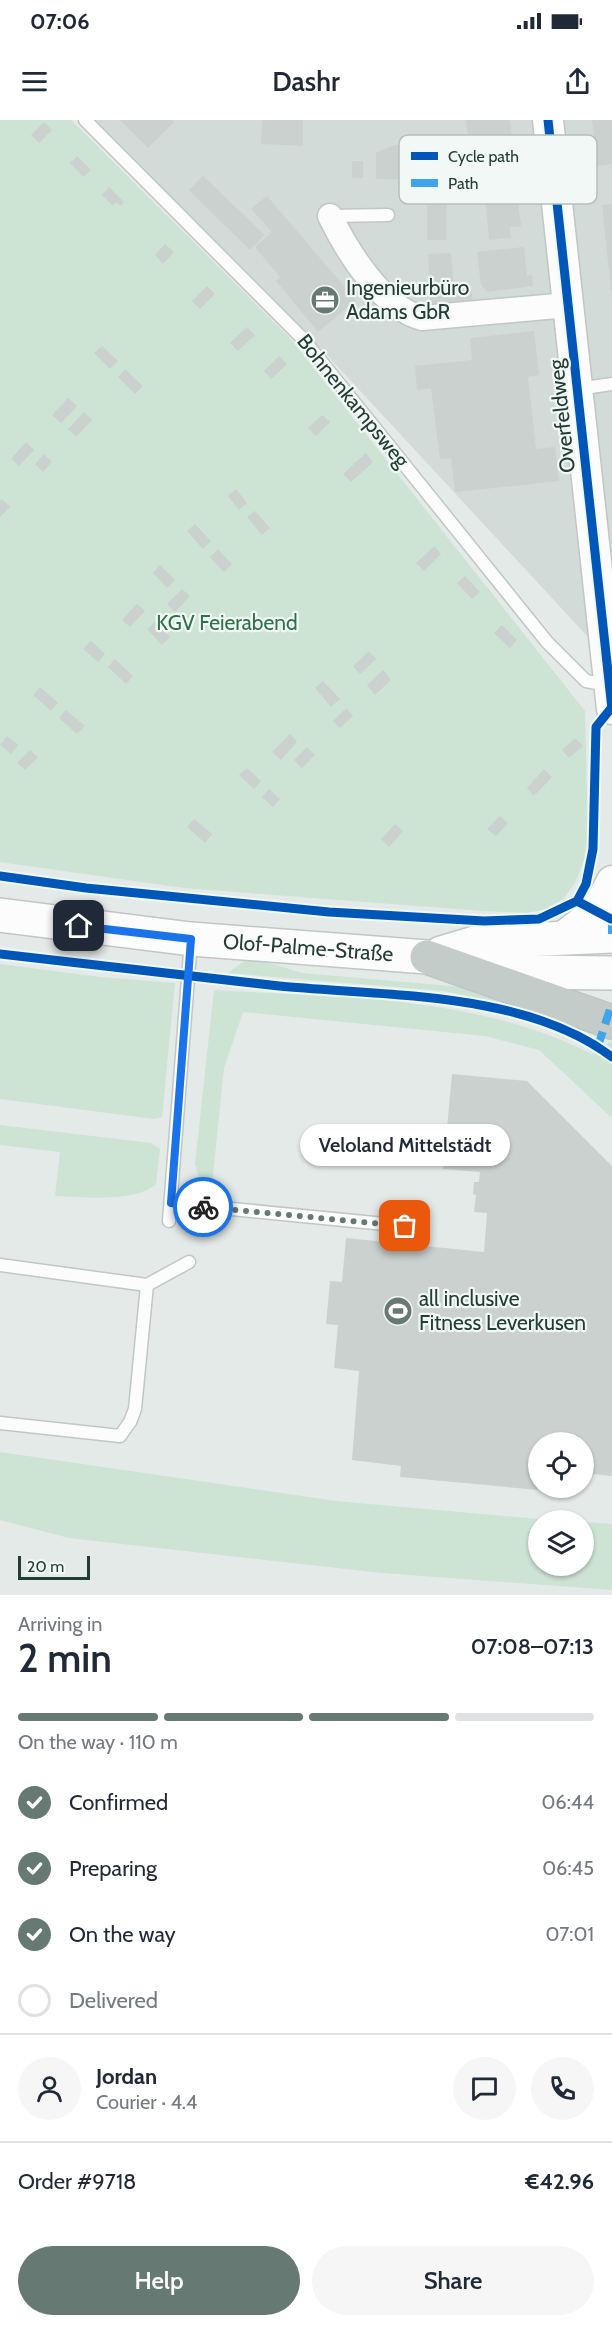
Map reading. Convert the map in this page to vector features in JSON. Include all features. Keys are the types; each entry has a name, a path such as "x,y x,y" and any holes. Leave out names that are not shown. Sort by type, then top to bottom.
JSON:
{"highway":[{"path":"427,957 612,1022"}],"main road":[{"name":"Olof-Palme-Straße","path":"0,915 191,939 427,957 534,972 612,974"},
{"name":"Olof-Palme-Straße","path":"427,957 478,942 612,936"}],"street":[{"name":"Overfeldweg","path":"548,120 550,135"},
{"name":"Overfeldweg","path":"557,204 611,686"},
{"path":"330,216 342,240 384,295 406,314 422,318 568,305"},
{"path":"560,939 596,911 612,881"}],"lane":[{"name":"Bohnenkampsweg","path":"85,120 304,339 547,642 586,681 611,686"},
{"path":"330,216 388,215"},
{"path":"577,389 612,384"},
{"path":"170,1221 191,939"},
{"path":"171,1203 405,1226"},
{"path":"0,1265 147,1285 189,1262"},
{"path":"0,1423 120,1436 135,1409 147,1285"}],"shaded area":[{"path":"91,120 612,120 612,663 315,342"}],"green space":[{"name":"KGV Feierabend","path":"0,120 71,120 289,337 585,711 588,839 584,860 575,883 563,899 545,909 528,913 483,911 184,888 0,862"},
{"path":"250,957 302,973 473,988 523,1008 444,991 228,973"},
{"path":"0,964 100,977 175,983 162,1117 154,1119 0,1099"},
{"path":"214,990 359,998 455,1010 502,1020 548,1035 592,1054 612,1041 612,1118 539,1050 485,1036 243,1012 224,1068 212,1185 204,1184 195,1164"},
{"path":"0,1125 151,1143 160,1149 156,1184 135,1194 108,1198 55,1196 60,1152 0,1145"},
{"path":"0,1452 336,1501 528,1518 528,1576 594,1576 594,1523 612,1524 612,1590 382,1573 69,1538 0,1520"}],"building":[{"path":"120,120 172,120 174,122 148,148"},
{"path":"262,120 303,120 303,146 261,144"},
{"path":"466,120 510,120 512,135 468,135"},
{"path":"592,120 612,120 612,164 597,166 597,135 594,135"},
{"path":"44,122 52,130 39,143 31,135"},
{"path":"399,145 399,179 376,179 376,153"},
{"path":"77,156 91,170 83,177 70,163"},
{"path":"352,161 363,161 363,178 352,178"},
{"path":"203,176 265,235 250,250 189,190"},
{"path":"109,187 124,202 120,206 116,202 113,206 102,195"},
{"path":"267,196 356,300 318,332 276,281 280,277 255,247 272,232 251,209"},
{"path":"427,204 447,204 446,240 427,240"},
{"path":"486,204 518,204 521,226 510,227 511,238 489,240"},
{"path":"612,204 612,290 611,290 602,205"},
{"path":"165,244 174,252 163,264 155,255"},
{"path":"524,247 527,276 532,275 533,286 487,292 481,285 477,252"},
{"path":"451,253 454,291 471,289 473,303 431,308 428,254"},
{"path":"207,286 215,294 200,309 192,301"},
{"path":"247,327 255,335 238,351 230,343"},
{"path":"534,331 539,375 528,377 536,449 555,447 559,481 455,492 451,458 440,459 431,388 417,390 415,366 472,360 470,338"},
{"path":"102,346 118,361 110,369 94,353"},
{"path":"279,356 287,364 271,379 264,371"},
{"path":"125,369 143,386 135,394 118,377"},
{"path":"68,398 77,406 61,423 52,415"},
{"path":"84,412 92,420 76,437 68,429"},
{"path":"322,415 330,422 316,436 308,428"},
{"path":"26,442 34,450 19,466 11,459"},
{"path":"366,453 373,462 351,482 343,474"},
{"path":"44,454 52,462 43,472 35,464"},
{"path":"236,489 247,503 239,510 228,496"},
{"path":"2,499 10,507 0,517 0,501"},
{"path":"255,511 270,528 262,535 247,517"},
{"path":"195,524 211,541 203,549 187,531"},
{"path":"434,546 441,554 424,571 416,563"},
{"path":"218,549 232,564 224,572 210,557"},
{"path":"160,565 175,580 167,588 153,573"},
{"path":"465,576 480,592 472,599 457,583"},
{"path":"182,589 190,596 175,612 167,604"},
{"path":"137,604 145,611 130,627 122,620"},
{"path":"155,622 170,637 162,645 147,629"},
{"path":"502,625 517,640 510,648 494,633"},
{"path":"91,641 105,654 98,662 83,649"},
{"path":"369,651 376,659 360,674 353,666"},
{"path":"115,659 133,676 126,684 108,667"},
{"path":"383,670 391,680 375,695 367,685"},
{"path":"323,681 340,699 331,707 315,688"},
{"path":"40,687 58,703 51,711 33,695"},
{"path":"346,708 353,716 340,728 333,721"},
{"path":"66,710 85,726 77,734 59,718"},
{"path":"290,734 297,742 281,760 272,752"},
{"path":"7,736 18,745 11,754 0,745"},
{"path":"575,738 583,746 569,758 562,750"},
{"path":"307,747 315,755 302,768 294,760"},
{"path":"30,750 38,757 25,770 17,763"},
{"path":"247,768 261,781 254,789 239,775"},
{"path":"544,769 552,777 534,796 527,788"},
{"path":"269,789 280,799 273,807 262,797"},
{"path":"500,816 508,823 496,836 487,829"},
{"path":"194,819 212,834 205,843 187,827"},
{"path":"395,824 403,831 389,847 381,839"},
{"path":"452,1074 527,1081 612,1166 612,1476 594,1474 594,1432 528,1432 528,1489 400,1477 401,1466 352,1460 359,1371 334,1368 338,1325 326,1324 330,1281 342,1282 346,1238 484,1252 487,1213 474,1212 476,1195 473,1194 474,1182 479,1182 480,1172 443,1169 446,1141 442,1141 443,1127 447,1128"}],"marked path":[{"path":"612,919 612,935"},
{"path":"598,1046 612,1003"}],"cycle path":[{"path":"548,120 550,135"},
{"path":"557,204 612,709"},
{"path":"577,901 586,884 593,849 596,727 612,707"},
{"path":"0,876 86,888 329,912 484,921 539,919 577,901 611,919"},
{"path":"0,954 279,986 452,1000 538,1019 577,1035 612,1057"}],"way so far":[{"path":"203,1207 405,1226"}],"place":[{"name":"Ingenieurbüro Adams GbR","path":"325,300"},
{"name":"Veloland Mittelstädt","path":"405,1226"},
{"name":"all inclusive Fitness Leverkusen","path":"398,1311"}],"route":[{"path":"79,926 191,939 171,1203 203,1207"}]}
